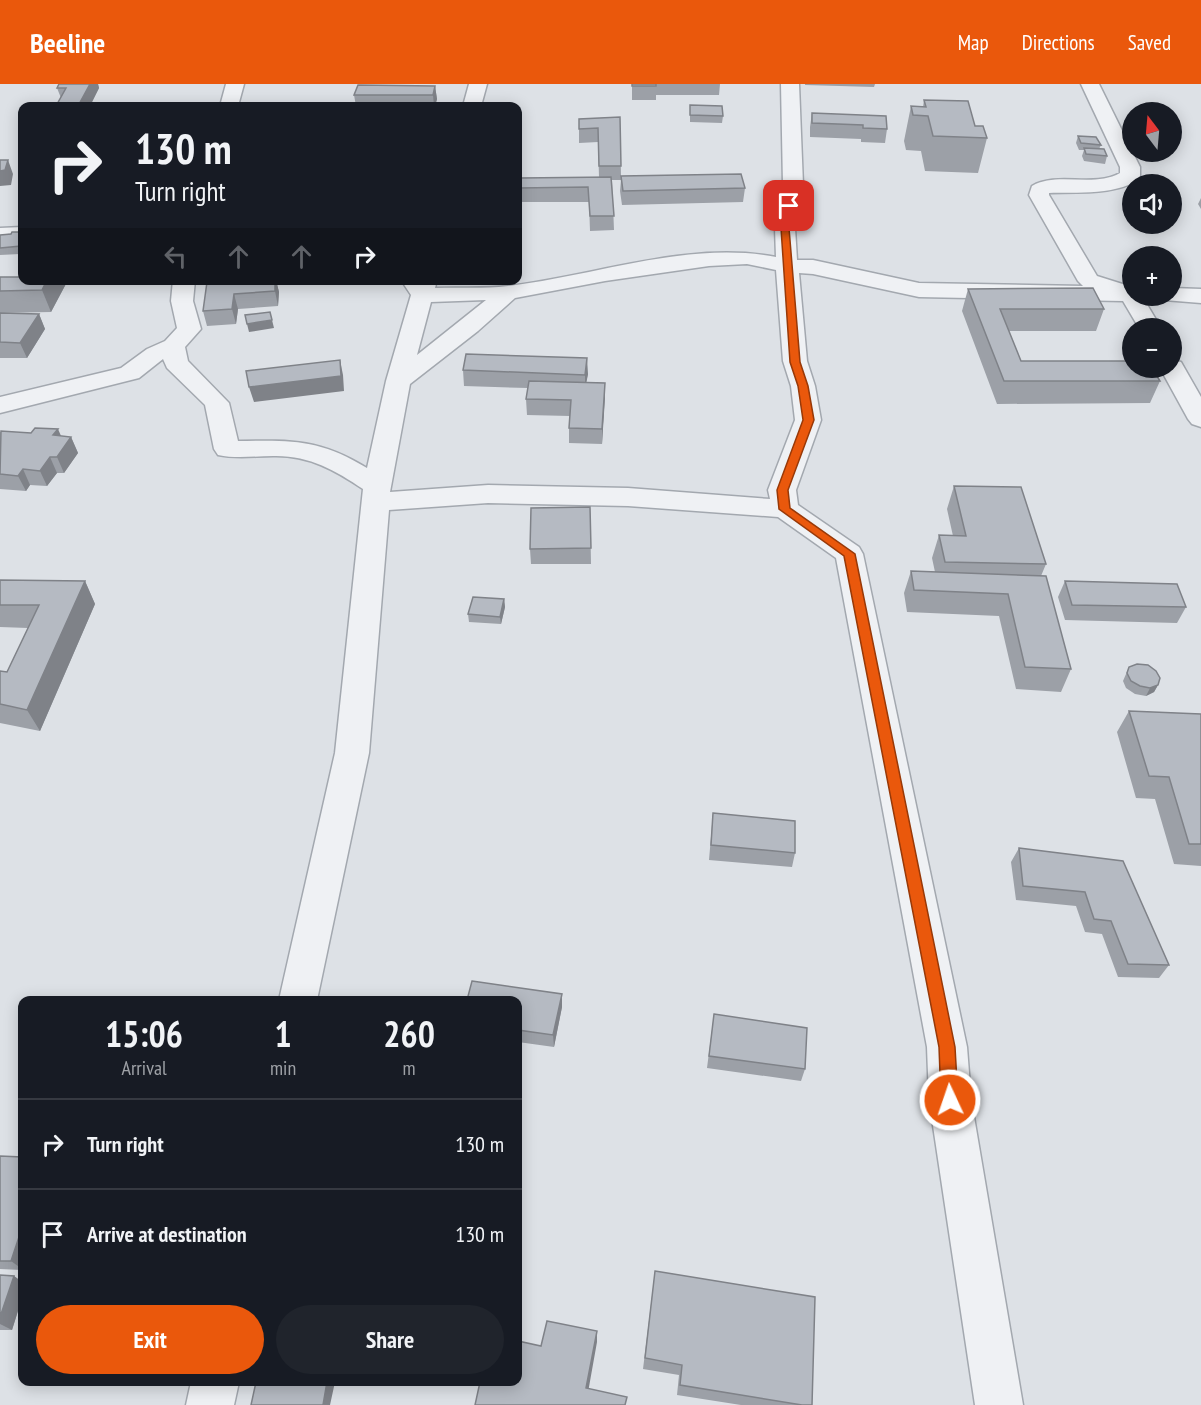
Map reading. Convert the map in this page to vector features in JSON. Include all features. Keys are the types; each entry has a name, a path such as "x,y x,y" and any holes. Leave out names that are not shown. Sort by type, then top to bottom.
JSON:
{"street":[{"path":"230,102 235,84"},
{"path":"473,102 477,84"},
{"path":"785,509 782,490 808,420 803,386 795,362 787,266 785,228 793,185 789,84"},
{"path":"1090,84 1130,167 1130,176 1124,181 1110,183 1044,187 1039,190 1039,195 1089,281 1122,291"},
{"path":"0,234 18,233"},
{"path":"299,996 352,753 376,494 420,285 508,293 605,274 710,260 747,258 787,266 813,267 919,290 1122,294"},
{"path":"175,355 189,329 182,301 184,285"},
{"path":"398,381 470,326 508,293"},
{"path":"1182,295 1201,296"},
{"path":"0,405 130,373 155,354 175,355 217,403 227,449 289,448 321,454 350,467 376,494 628,497 785,509 849,554 947,1047 950,1100 999,1405"},
{"path":"130,373 205,390"},
{"path":"1178,378 1201,419"},
{"path":"210,1405 214,1386"}],"building":[{"path":"59,84 90,84 80,102 58,102 66,88 57,88"},
{"path":"632,84 656,84 656,86 632,86"},
{"path":"358,85 435,86 433,95 354,95"},
{"path":"924,100 968,101 975,126 983,126 987,138 933,136 928,116 913,115 911,106 926,107"},
{"path":"690,105 722,106 723,116 690,115"},
{"path":"812,113 886,116 887,129 863,128 863,125 812,123"},
{"path":"620,117 621,166 599,166 598,128 579,129 579,119"},
{"path":"1078,136 1096,137 1101,145 1081,143"},
{"path":"1084,148 1104,149 1107,156 1086,154"},
{"path":"0,160 8,160 5,170 0,171"},
{"path":"741,174 745,188 623,191 621,176"},
{"path":"611,177 614,216 590,216 588,187 522,188 522,178"},
{"path":"18,232 18,246 0,248 0,235"},
{"path":"0,277 18,277 18,285 44,285 42,290 0,291"},
{"path":"207,285 275,285 275,291 234,294 232,309 203,311"},
{"path":"1093,288 1104,309 1000,309 1021,361 1122,361 1122,378 1158,378 1160,381 1004,381 968,289"},
{"path":"270,312 272,320 247,324 245,315"},
{"path":"0,313 39,314 20,343 0,342"},
{"path":"466,354 587,358 585,375 463,370"},
{"path":"340,360 341,376 249,387 246,371"},
{"path":"529,381 605,383 602,429 569,428 571,400 526,399"},
{"path":"35,428 58,429 53,435 71,437 57,457 50,457 40,471 23,469 18,476 0,474 1,431 31,433"},
{"path":"954,486 1021,487 1046,564 945,562 939,535 966,536"},
{"path":"590,507 591,548 530,549 531,508"},
{"path":"911,571 1046,576 1071,669 1025,667 1008,594 914,590"},
{"path":"0,580 85,581 27,710 0,704 0,671 7,672 39,605 0,605"},
{"path":"1065,581 1177,584 1186,607 1072,605"},
{"path":"473,597 504,599 500,617 468,614"},
{"path":"1137,664 1148,665 1156,671 1160,678 1158,685 1150,688 1131,681 1127,673 1129,667"},
{"path":"1129,711 1201,714 1201,844 1189,844 1169,777 1149,776"},
{"path":"713,813 795,821 795,853 711,845"},
{"path":"1019,848 1123,861 1169,965 1128,964 1111,921 1094,919 1085,892 1023,886"},
{"path":"472,981 562,994 553,1035 522,1031 522,996 468,996"},
{"path":"714,1014 807,1028 805,1069 709,1056"},
{"path":"0,1156 18,1157 18,1240 11,1261 0,1261"},
{"path":"655,1271 815,1297 812,1405 680,1385 682,1365 645,1358"},
{"path":"0,1275 14,1276 0,1317"},
{"path":"547,1321 597,1331 586,1388 627,1397 625,1405 475,1405 479,1386 522,1386 522,1342 541,1346"},
{"path":"255,1386 326,1386 323,1405 251,1405"}],"route":[{"path":"789,206 785,228 795,362 803,386 808,420 782,490 785,509 849,554 947,1047 950,1100"}]}
